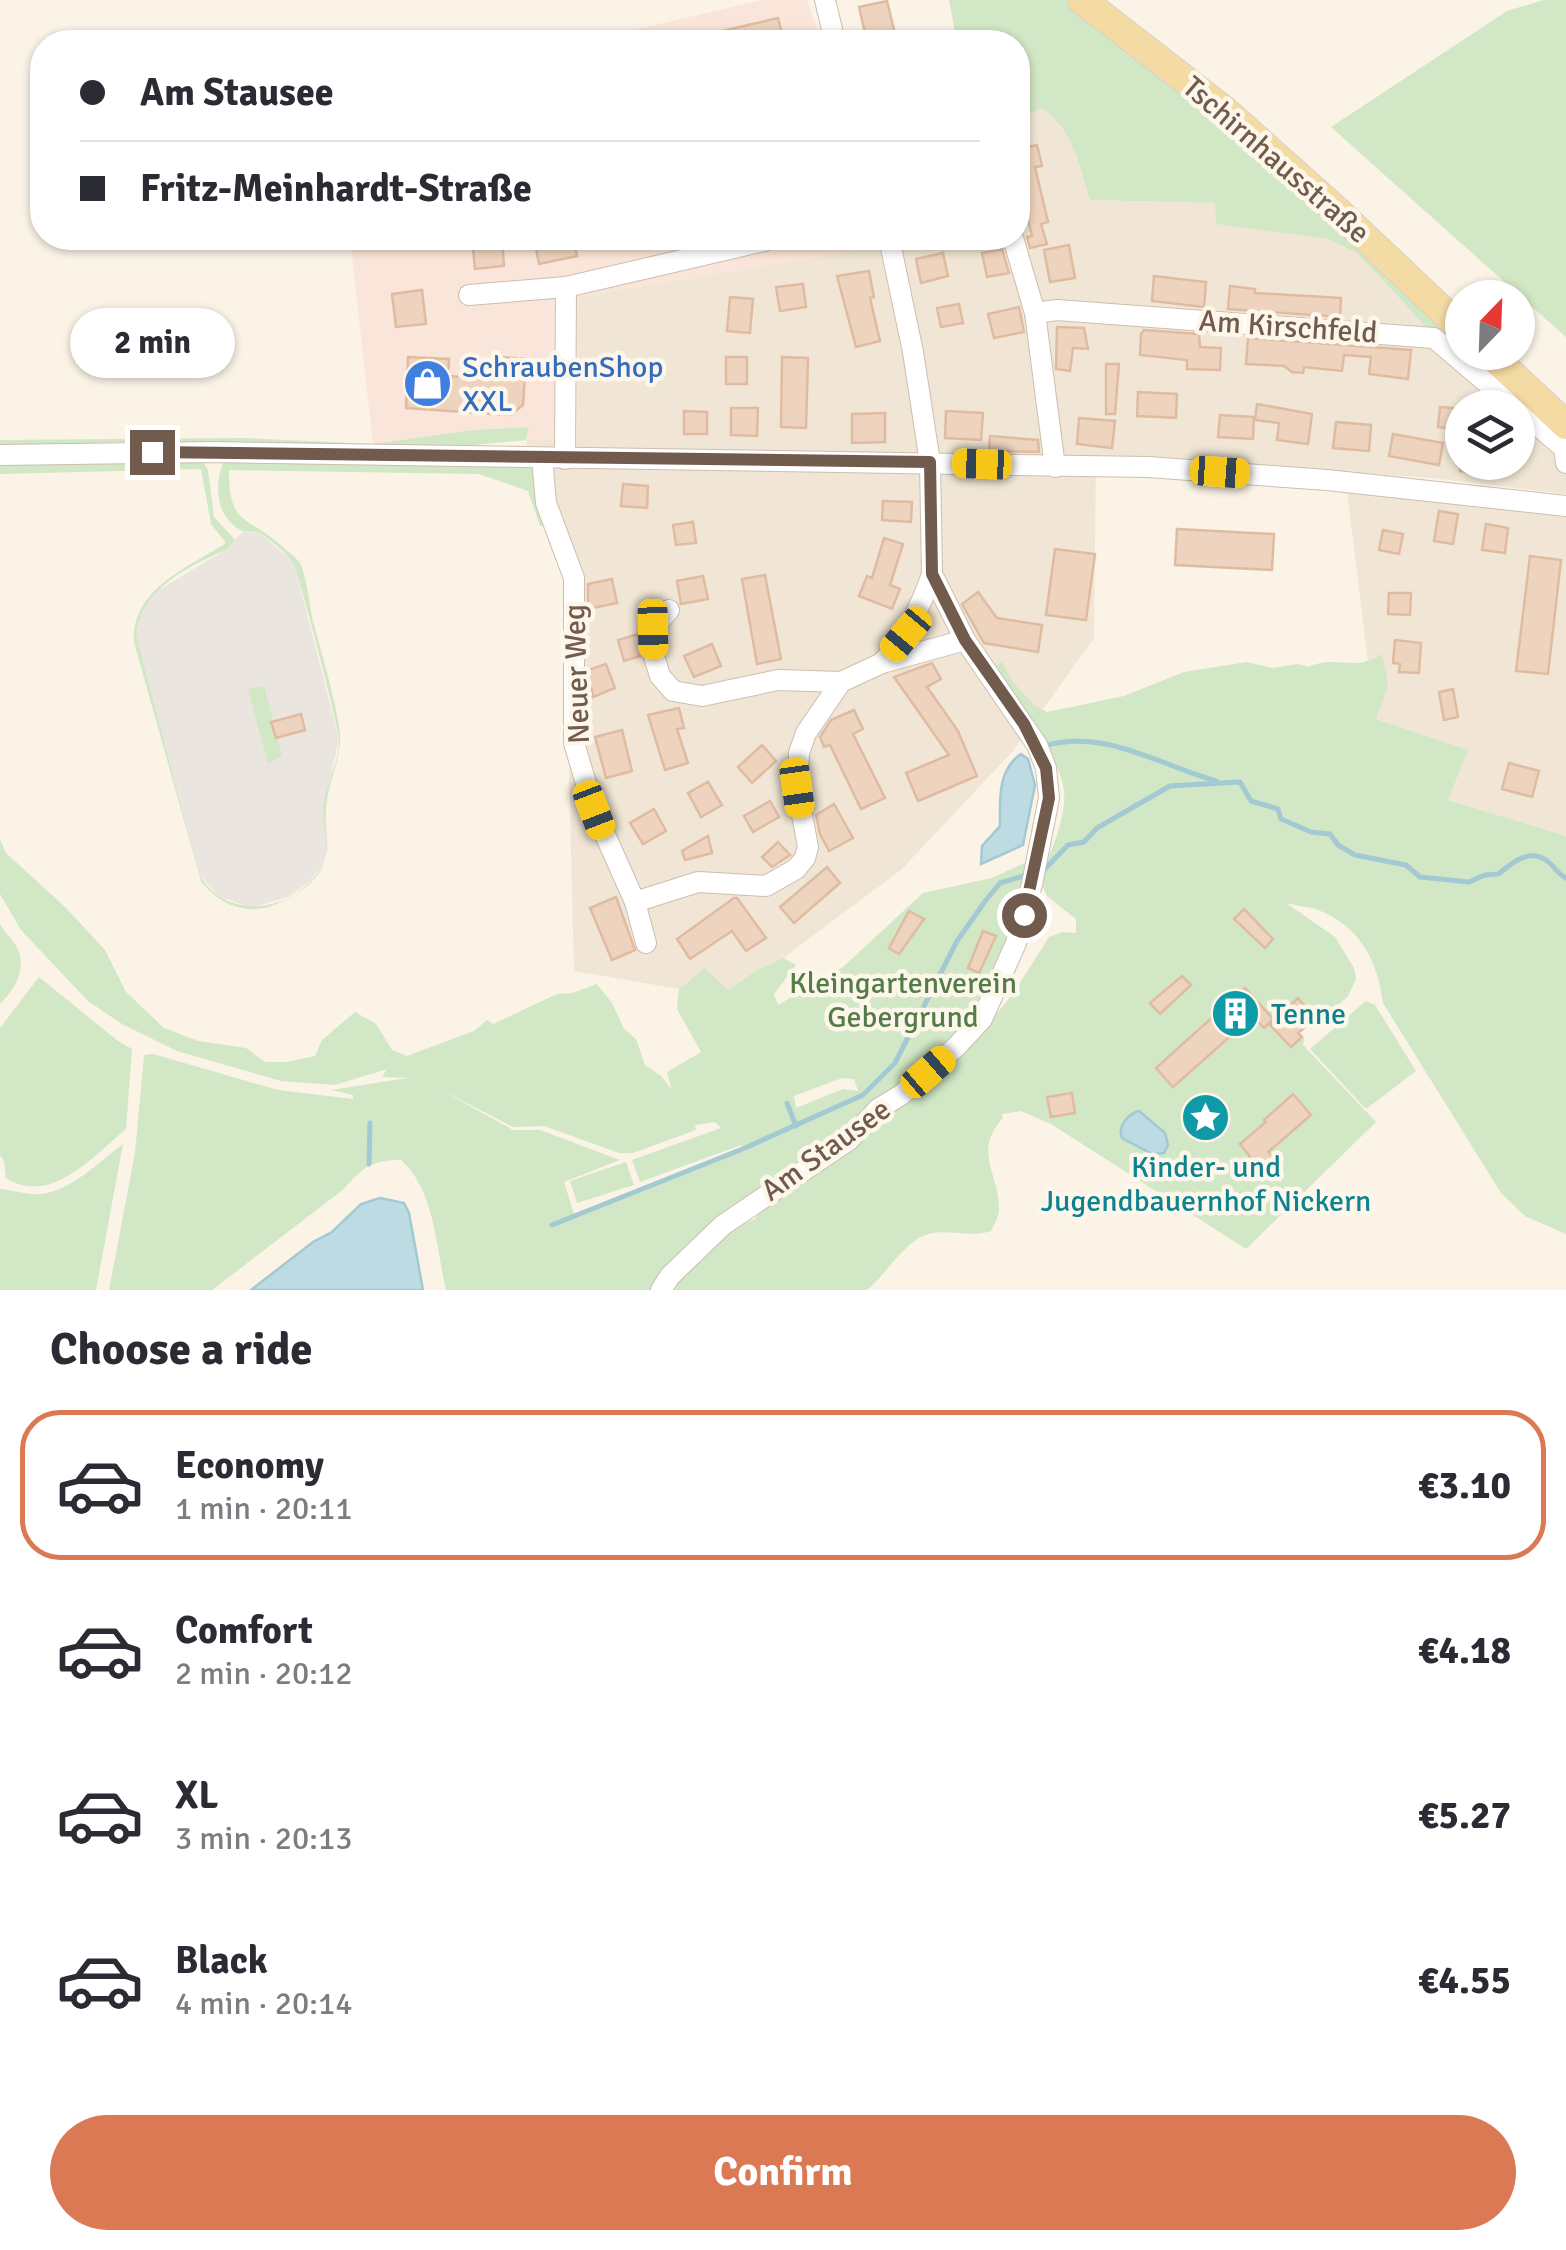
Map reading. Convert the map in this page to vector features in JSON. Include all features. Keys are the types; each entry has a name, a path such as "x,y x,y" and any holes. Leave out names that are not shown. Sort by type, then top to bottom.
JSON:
{"main road":[{"name":"Tschirnhausstraße","path":"1082,0 1238,123 1445,313"},
{"path":"1507,370 1566,425"}],"street":[{"path":"825,0 832,30"},
{"path":"469,295 566,287 729,250"},
{"path":"882,663 906,634 921,607 932,574 930,462 914,352 892,250"},
{"path":"1016,250 1034,313 1055,467"},
{"path":"566,287 566,459"},
{"name":"Am Kirschfeld","path":"1034,313 1057,310 1434,338 1496,390"},
{"name":"Am Kirschfeld","path":"1535,423 1564,448 1566,463"},
{"path":"0,454 212,452 1148,467 1288,477 1566,506"},
{"name":"Neuer Weg","path":"542,458 546,504 574,578 574,743 600,826 635,902 646,943"},
{"name":"Am Stausee","path":"660,1290 724,1226 849,1140 878,1109 901,1095 956,1047 982,1019 1016,943 1049,798 1046,768 1040,751 965,640 932,574"},
{"path":"669,610 653,629 653,653 660,676 673,691 702,696 778,680 842,682 882,663 965,640"},
{"path":"635,902 698,882 766,886 796,869 808,847 797,788 799,753 806,733 842,682"}],"shaded area":[{"path":"762,0 807,0 818,30 633,30"},
{"path":"1042,108 1058,119 1074,145 1091,200 1215,203 1217,224 1327,239 1357,253 1445,344 1445,370 1475,370 1498,390 1445,390 1445,479 1096,456 1094,638 1013,751 901,870 783,958 728,990 705,968 679,989 574,971 566,645 570,578 543,509 526,440 578,438 577,297 860,250 1030,250 1030,114"},
{"path":"351,250 861,250 578,297 578,439 526,440 528,427 473,430 373,444"},
{"path":"1535,422 1566,449 1566,494 1450,480 1535,480"},
{"path":"1347,491 1566,515 1566,836 1448,800 1467,750 1375,719"},
{"path":"243,531 261,534 294,563 339,739 323,811 328,848 322,865 309,882 290,896 251,908 218,896 199,873 136,634 138,620 152,594 227,549"}],"green space":[{"path":"949,0 1069,0 1219,118 1436,318 1445,327 1445,343 1357,253 1327,239 1216,224 1215,203 1090,200 1074,149 1061,127 1042,108 1030,114 1030,30 955,30"},
{"path":"1544,0 1566,0 1566,337 1535,309 1535,280 1502,280 1331,127 1507,11"},
{"path":"1479,370 1489,370 1510,390 1504,390"},
{"path":"529,427 526,440 412,451 119,442 0,447 0,440 243,438 373,444 473,430"},
{"path":"201,459 208,470 214,517 235,540 227,549 183,571 158,591 140,618 136,634 199,873 226,900 243,905 261,906 292,896 281,902 264,908 233,906 216,896 201,881 134,642 142,608 152,594 180,571 226,543 211,524 201,469 0,474 0,460"},
{"path":"225,459 532,467 549,524 540,526 528,491 479,474 229,470 237,512 301,565 334,700 340,732 339,752 327,801 327,845 324,804 339,739 318,649 293,563 267,538 240,530 224,514 218,487"},
{"path":"1382,654 1388,685 1376,719 1468,750 1448,800 1566,836 1566,1234 1525,1216 1501,1193 1383,1003 1377,975 1359,939 1325,913 1286,903 1335,937 1354,968 1356,979 1348,996 1312,1029 1304,1027 1298,1031 1303,1045 1376,1122 1246,1249 1051,1124 1021,1111 1002,1114 989,1141 989,1162 999,1209 991,1231 927,1234 905,1249 867,1290 668,1290 723,1233 755,1219 764,1202 974,1041 1013,994 1049,937 1062,932 1076,933 1076,919 1047,896 1040,881 1063,813 1061,778 996,665 1002,662 1013,682 1035,706 1047,712 1124,696 1184,672 1247,662 1272,668 1353,663"},
{"path":"264,686 282,756 268,764 248,689"},
{"name":"Kleingartenverein Gebergrund","path":"0,839 6,853 105,950 126,992 164,1028 198,1041 246,1048 265,1062 315,1056 322,1040 355,1012 376,1024 392,1050 407,1056 474,1031 487,1020 493,1024 557,994 597,984 612,1003 624,1029 636,1039 645,1065 672,1090 667,1072 701,1052 677,1009 679,989 705,968 728,990 783,958 796,965 774,994 778,1005 843,967 923,893 992,878 1029,861 993,980 983,1002 953,1043 655,1290 446,1290 428,1203 401,1160 375,1163 363,1170 344,1189 212,1290 109,1290 135,1153 144,1055 153,1054 278,1090 353,1099 353,1095 331,1090 408,1078 382,1077 387,1069 335,1085 281,1081 177,1051 122,1024 88,1001 21,930 0,894","holes":["842,1078 854,1079 858,1091 843,1089 796,1108 794,1096","434,1086 513,1127 544,1126 619,1153 633,1153 696,1130 695,1125 715,1122 721,1128 632,1160 640,1182 741,1145 744,1148 574,1214 564,1182 620,1160 540,1130 513,1130"]},
{"path":"0,924 18,948 21,967 14,987 0,1004"},
{"path":"39,977 132,1049 126,1129 71,1174 39,1186 6,1178 0,1155 0,1028"},
{"path":"1366,1001 1375,1005 1416,1071 1366,1109 1310,1049"},
{"path":"123,1144 96,1290 0,1290 0,1189 35,1194 62,1188"},
{"path":"626,1162 634,1185 577,1203 570,1181"}],"water":[{"path":"1021,754 1028,759 1035,785 1023,845 981,864 982,846 1000,826 1004,777"},
{"path":"1139,1111 1165,1133 1168,1145 1164,1153 1152,1154 1122,1138 1124,1122"},
{"path":"380,1198 404,1203 409,1213 423,1290 251,1290 332,1232 361,1204"}],"building":[{"path":"887,1 894,30 864,30 859,7"},
{"path":"778,18 781,30 727,30"},
{"path":"1037,145 1042,166 1035,167 1048,222 1041,224 1047,244 1030,248 1032,236 1030,146"},
{"path":"1069,245 1075,278 1050,282 1044,250"},
{"path":"473,250 503,250 504,266 475,269"},
{"path":"536,250 576,250 577,256 539,264"},
{"path":"1002,250 1009,273 987,277 982,253"},
{"path":"943,253 948,276 921,283 916,259"},
{"path":"869,271 874,297 870,298 880,341 856,347 837,276"},
{"path":"1154,276 1206,282 1204,307 1152,301"},
{"path":"803,284 806,307 780,311 776,287"},
{"path":"1230,286 1255,289 1255,293 1341,298 1340,317 1228,309"},
{"path":"422,290 426,324 396,327 392,294"},
{"path":"730,297 753,299 750,333 727,331"},
{"path":"959,304 963,323 941,327 937,308"},
{"path":"1019,307 1024,332 994,338 988,314"},
{"path":"1057,327 1084,328 1088,349 1073,348 1070,371 1056,369"},
{"path":"1144,330 1199,334 1200,347 1221,348 1220,370 1187,369 1187,360 1140,355"},
{"path":"1248,338 1411,350 1408,379 1369,374 1371,357 1344,355 1342,371 1304,367 1303,373 1284,366 1246,364"},
{"path":"408,357 449,359 448,376 497,379 499,357 526,359 523,405 511,415 406,408"},
{"path":"726,357 747,357 747,384 726,384"},
{"path":"782,357 808,358 806,428 781,427"},
{"path":"1106,364 1119,364 1115,414 1106,414"},
{"path":"1138,392 1177,394 1176,418 1137,416"},
{"path":"1257,404 1312,414 1308,444 1277,440 1279,423 1255,420"},
{"path":"1440,407 1445,407 1445,428 1438,427"},
{"path":"731,408 758,408 757,436 731,435"},
{"path":"684,411 707,412 707,434 684,434"},
{"path":"946,411 983,413 981,440 945,438"},
{"path":"885,413 885,442 852,443 852,414"},
{"path":"1220,415 1254,417 1253,439 1218,437"},
{"path":"1079,418 1115,421 1112,448 1077,444"},
{"path":"1336,422 1371,425 1369,451 1333,448"},
{"path":"1393,434 1443,443 1439,465 1389,456"},
{"path":"990,436 1038,440 1039,452 989,451"},
{"path":"623,484 648,486 647,508 621,506"},
{"path":"883,501 912,502 911,522 882,520"},
{"path":"1439,511 1458,514 1453,544 1434,541"},
{"path":"693,522 696,543 676,545 673,525"},
{"path":"1486,524 1508,528 1505,553 1482,550"},
{"path":"1177,529 1274,534 1272,570 1175,565"},
{"path":"1383,530 1403,534 1399,554 1379,550"},
{"path":"884,538 903,544 890,585 900,589 892,609 859,596 867,576 872,578"},
{"path":"1055,549 1095,554 1086,620 1046,615"},
{"path":"1530,556 1561,560 1548,674 1516,671"},
{"path":"765,575 781,659 757,664 742,579"},
{"path":"703,576 708,599 681,604 677,581"},
{"path":"612,579 617,603 588,609 588,584"},
{"path":"978,592 997,618 1042,625 1038,652 984,643 962,604"},
{"path":"1389,593 1411,593 1410,615 1388,614"},
{"path":"639,634 640,656 624,661 618,640"},
{"path":"1395,640 1421,643 1419,673 1399,672 1400,664 1393,663"},
{"path":"712,644 721,666 694,677 684,656"},
{"path":"932,663 941,679 927,687 958,731 977,776 918,801 906,773 949,755 894,677"},
{"path":"606,664 615,688 593,697 588,670"},
{"path":"1453,689 1458,717 1444,720 1439,692"},
{"path":"679,708 684,728 677,729 688,763 665,770 648,715"},
{"path":"854,710 863,729 853,734 885,798 861,809 830,745 824,747 820,737 831,720"},
{"path":"301,714 305,730 276,738 271,722"},
{"path":"622,730 632,771 606,778 595,737"},
{"path":"762,745 776,761 752,783 738,767"},
{"path":"1509,763 1539,771 1532,797 1502,789"},
{"path":"708,782 722,805 701,817 688,793"},
{"path":"770,801 779,817 753,832 744,816"},
{"path":"834,804 853,838 829,851 816,815"},
{"path":"654,809 666,831 643,844 630,823"},
{"path":"708,836 712,853 685,860 682,851"},
{"path":"778,842 790,855 772,867 762,857"},
{"path":"827,867 840,883 794,923 780,907"},
{"path":"616,897 635,950 612,960 590,908"},
{"path":"734,898 766,938 746,951 732,931 690,959 677,939"},
{"path":"1244,909 1273,939 1265,948 1234,919"},
{"path":"909,911 924,919 899,954 889,948"},
{"path":"983,931 996,936 979,973 968,968"},
{"path":"1182,976 1191,985 1160,1014 1150,1003"},
{"path":"1245,988 1273,1019 1264,1028 1253,1016 1173,1087 1156,1068"},
{"path":"1298,998 1315,1019 1298,1033 1302,1037 1291,1047 1270,1025"},
{"path":"1072,1093 1075,1113 1051,1117 1047,1097"},
{"path":"1293,1094 1311,1115 1268,1152 1273,1157 1259,1168 1240,1144"}],"waterway":[{"path":"1044,746 1067,742 1110,745 1216,781"},
{"path":"1041,873 1068,845 1084,842 1097,828 1170,786 1240,782 1251,801 1278,809 1281,819 1311,832 1330,834 1338,845 1355,855 1406,865 1420,877 1469,882 1498,874 1520,859 1533,856 1546,860 1566,878"},
{"path":"552,1225 745,1148 863,1095 895,1063 957,941 986,900 1000,883 1030,874"},
{"path":"787,1103 796,1126"},
{"path":"369,1164 370,1123"}],"place":[{"name":"SchraubenShop XXL","path":"427,384"},
{"name":"Tenne","path":"1236,1014"},
{"name":"Kinder- und Jugendbauernhof Nickern","path":"1206,1118"}],"route":[{"path":"152,452 930,462 932,574 965,640 1024,724 1046,768 1049,798 1024,915"}]}
